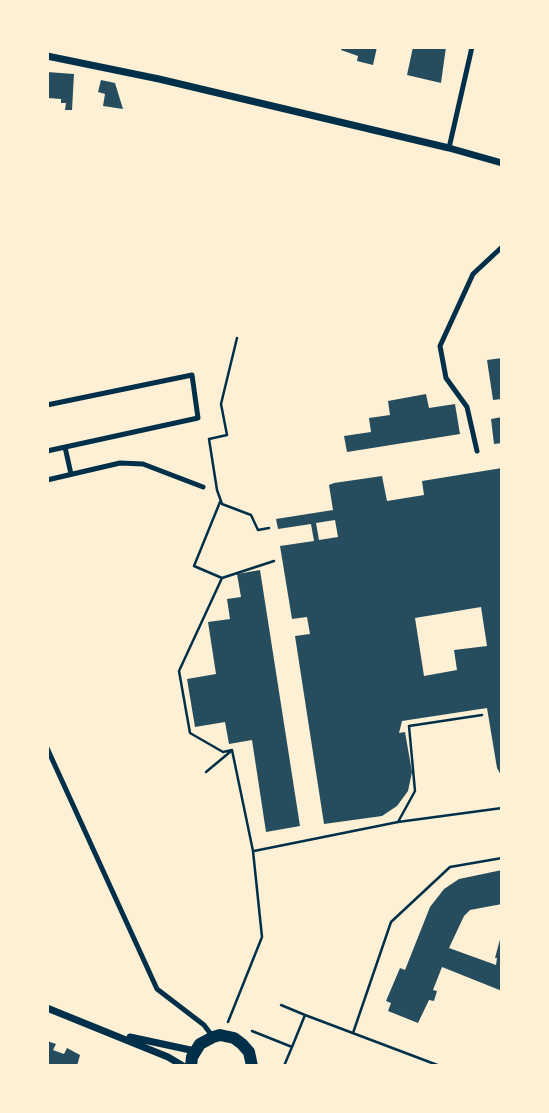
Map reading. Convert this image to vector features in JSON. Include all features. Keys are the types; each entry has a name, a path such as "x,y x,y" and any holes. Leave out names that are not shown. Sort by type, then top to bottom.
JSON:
{"street":[{"path":"47,56 159,79 502,163"},
{"path":"47,1008 168,1057 183,1066"},
{"path":"115,1035 195,1051"},
{"path":"191,1066 200,1044 213,1037 227,1036 242,1044 249,1052 252,1066"}],"lane":[{"path":"449,148 472,47"},
{"path":"477,451 467,407 446,378 440,346 473,274 502,247"},
{"path":"47,405 192,376 198,418 47,451"},
{"path":"65,447 71,474"},
{"path":"47,480 120,463 143,464 203,487"},
{"path":"47,748 157,989 204,1025 213,1037"}],"path":[{"path":"237,338 221,404 227,435 209,439 219,502 194,566 222,579 274,561"},
{"path":"219,502 251,515 258,530 269,528"},
{"path":"222,579 179,671 190,733 223,752 232,750"},
{"path":"398,822 415,791 409,726 482,715"},
{"path":"206,772 232,750"},
{"path":"227,1023 262,937 253,851 232,750"},
{"path":"253,851 398,822 502,808"},
{"path":"353,1033 391,922 450,867 502,858"},
{"path":"282,1005 440,1066"},
{"path":"284,1066 305,1015"},
{"path":"250,1031 292,1047"}],"building":[{"path":"342,47 377,47 373,65 357,61 358,56 341,50"},
{"path":"413,47 446,47 441,83 407,75"},
{"path":"47,72 74,74 72,110 65,110 66,103 61,103 61,99 47,98"},
{"path":"101,80 115,83 123,109 103,106 105,94 98,92"},
{"path":"502,358 502,399 493,400 487,360"},
{"path":"426,394 429,408 455,404 460,434 347,452 344,436 371,432 369,418 390,415 388,401"},
{"path":"502,417 502,443 494,444 491,419"},
{"path":"502,468 502,777 497,768 487,708 402,721 399,733 405,732 412,772 408,791 397,806 382,816 324,824 295,636 310,634 307,617 292,619 280,546 314,541 311,524 278,529 276,519 333,510 329,485 334,483 382,476 387,501 424,495 422,481","holes":["335,520 338,537 319,540 316,523","481,607 487,646 454,650 457,670 424,676 415,618"]},
{"path":"260,570 300,826 266,832 252,740 229,744 225,722 195,727 187,679 216,674 208,622 230,619 227,599 241,597 237,574"},
{"path":"502,870 502,904 470,910 464,916 449,948 496,965 495,958 502,932 502,991 442,967 433,990 437,991 434,1001 429,1000 418,1023 388,1011 391,1003 386,1001 400,968 405,970 430,907 444,889 459,879"},
{"path":"47,1041 56,1044 53,1050 64,1054 67,1048 80,1055 77,1066 47,1066"}]}
